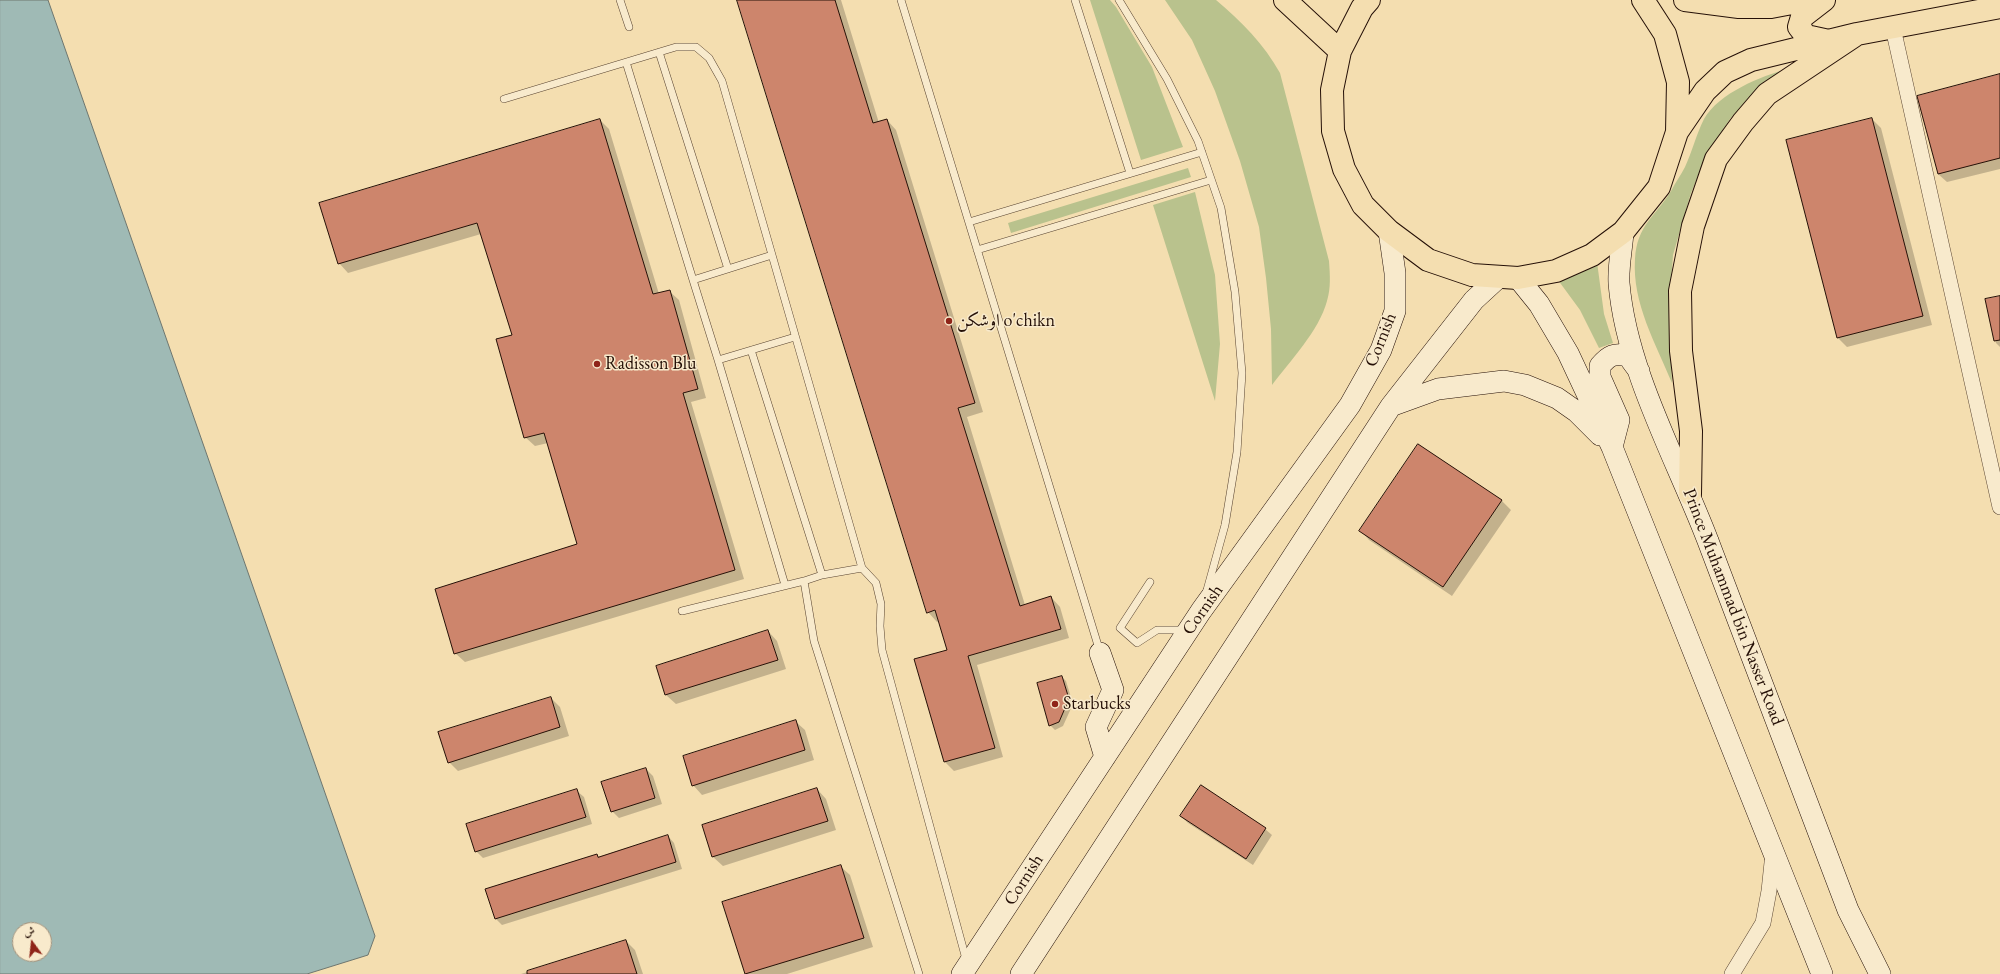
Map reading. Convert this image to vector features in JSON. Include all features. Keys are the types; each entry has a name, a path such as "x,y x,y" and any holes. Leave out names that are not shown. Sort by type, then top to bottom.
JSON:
{"main road":[{"path":"1285,0 1340,51"},
{"path":"1369,0 1362,8 1340,51 1332,90 1333,131 1344,170 1363,205 1389,231 1428,260 1472,275 1508,277 1556,271 1592,255 1623,232 1659,186 1678,132 1705,91 1725,72 1751,60 1857,34 2000,8"},
{"path":"1643,0 1665,34 1678,82 1678,132"},
{"path":"1685,0 1739,7 1808,0"},
{"path":"1824,0 1802,17 1799,27 1806,36 1829,41"},
{"path":"1690,494 1691,431 1681,351 1680,290 1693,226 1716,159 1743,122 1767,94 1857,34"},
{"name":"Cornish","path":"965,970 1201,611 1350,405 1380,350 1395,311 1395,273 1389,231"},
{"name":"Prince Muhammad bin Nasser Road","path":"1623,232 1619,282 1630,339 1641,375 1658,420 1690,494 1848,910 1880,974"},
{"path":"1021,974 1391,406 1474,300 1508,277"},
{"path":"1508,277 1539,304 1568,353 1612,447 1822,974"},
{"path":"1612,447 1619,420 1600,377 1600,366 1607,357 1616,354 1628,356 1641,375"},
{"path":"1391,406 1438,389 1504,381 1518,384 1557,398 1577,412 1612,447"},
{"path":"1100,653 1113,690 1096,726 1105,757"}],"street":[{"path":"1893,28 2000,507"},
{"path":"1732,974 1764,923 1773,850"}],"lane":[{"path":"620,0 629,27"},
{"path":"900,0 1100,653"},
{"path":"1075,0 1130,173"},
{"path":"1119,0 1167,79 1202,152 1221,208 1235,292 1242,373 1237,452 1225,525 1201,611"},
{"path":"504,99 676,47 696,48 709,58 722,81 862,568 876,583 881,604 880,626 882,650 965,970"},
{"path":"659,52 728,269"},
{"path":"626,62 718,360 785,585"},
{"path":"968,222 1202,152"},
{"path":"977,250 1211,180"},
{"path":"693,280 772,255"},
{"path":"718,360 795,337"},
{"path":"751,350 822,575"},
{"path":"682,611 785,585 804,582 822,575 862,568"},
{"path":"804,582 814,641 919,974"},
{"path":"1150,582 1120,628 1137,643 1157,630 1189,630"}],"green space":[{"path":"1090,0 1110,0 1116,7 1152,67 1183,147 1141,160"},
{"path":"1165,0 1216,0 1234,16 1267,52 1280,73 1329,261 1330,281 1327,301 1318,323 1272,385 1271,329 1259,227 1240,161 1215,91 1192,40"},
{"path":"1788,69 1758,89 1730,119 1704,161 1691,193 1673,255 1669,312 1672,383 1646,323 1637,291 1635,259 1636,247 1639,238 1643,229 1665,200 1683,170 1701,125 1711,110 1720,101 1742,87 1766,76"},
{"path":"1188,168 1191,177 1011,233 1008,223"},
{"path":"1195,192 1215,275 1220,344 1215,401 1153,205"},
{"path":"1597,262 1604,314 1613,343 1599,348 1580,310 1558,280 1584,271"}],"water":[{"path":"0,0 48,0 375,936 368,955 307,974 0,974"}],"building":[{"path":"737,0 835,0 873,123 887,119 975,403 958,408 1020,606 1051,596 1061,629 968,656 995,748 944,762 914,659 947,650 935,610 927,613"},
{"path":"2000,74 2000,158 1938,174 1917,96"},
{"path":"1872,118 1923,316 1837,338 1786,140"},
{"name":"Radisson Blu","path":"600,119 653,294 670,290 698,389 683,393 735,570 454,654 435,589 577,544 544,433 524,438 496,339 512,335 477,223 338,264 319,203"},
{"path":"2000,296 2000,340 1994,341 1985,299"},
{"path":"1418,444 1502,500 1443,587 1359,531"},
{"path":"768,630 778,660 665,695 656,666"},
{"name":"Starbucks","path":"1062,676 1069,699 1059,722 1049,726 1037,683"},
{"path":"551,697 560,727 448,763 438,732"},
{"path":"796,720 805,750 692,786 683,756"},
{"path":"646,768 655,798 611,812 601,782"},
{"path":"1201,785 1266,828 1246,859 1180,816"},
{"path":"817,788 828,821 712,857 702,825"},
{"path":"577,789 586,817 475,852 466,824"},
{"path":"668,835 676,862 495,919 485,889 597,854 598,857"},
{"path":"841,865 864,938 745,974 722,902"},
{"path":"626,940 637,974 527,974 527,971"}],"place":[{"name":"اوشكن o'chikn","path":"949,321"},
{"name":"Radisson Blu","path":"597,364"},
{"name":"Starbucks","path":"1055,704"}]}
